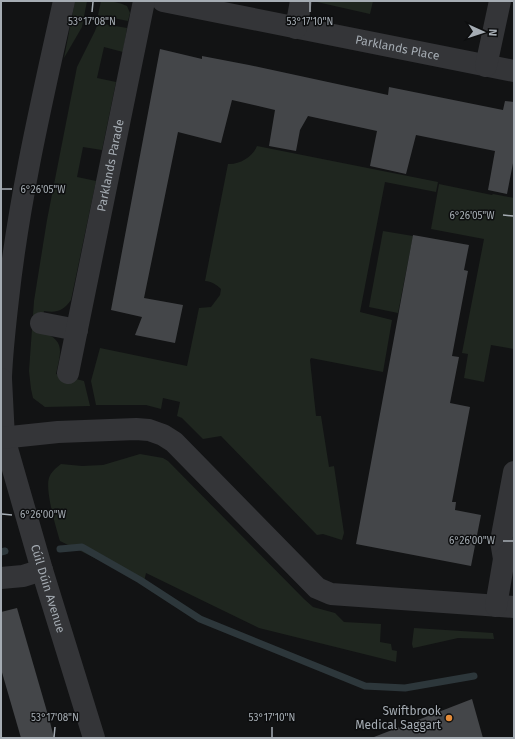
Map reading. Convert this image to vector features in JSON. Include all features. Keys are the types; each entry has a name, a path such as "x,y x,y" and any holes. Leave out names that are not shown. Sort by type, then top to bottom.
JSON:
{"street":[{"name":"Cúil Dúin Avenue","path":"64,1 38,118 20,211 2,357 2,438 94,738"},
{"name":"Parklands Parade","path":"68,373 144,1"},
{"name":"Parklands Place","path":"163,1 514,71"},
{"path":"296,28 301,1"},
{"path":"486,66 500,1"},
{"path":"41,323 77,330"},
{"path":"2,438 58,432 122,429 149,430 163,435 174,442 187,454 317,588 331,594 505,606 509,554 501,541 513,477"},
{"path":"1,578 23,576 42,570"}],"shaded area":[{"path":"75,1 87,1 82,27 64,58"},
{"path":"101,1 114,2 127,6 130,13 128,21 98,15"},
{"path":"317,1 373,1 370,14"},
{"path":"98,23 127,28 123,52 104,47 97,78 116,82 102,150 83,147 77,177 96,181 71,300 62,309 53,312 44,311 40,331 54,338 60,347 56,374 84,381 90,406 45,407 33,398 29,371 34,301 47,220 77,67"},
{"path":"257,146 438,182 436,192 385,182 360,312 392,320 383,372 311,358 310,360 316,416 321,416 329,467 334,466 344,533 342,540 323,534 317,535 221,436 203,439 182,418 177,416 180,402 163,398 161,409 146,405 96,405 91,381 100,348 187,366 199,308 211,307 220,295 221,289 212,282 205,281 228,164 245,160 252,154"},
{"path":"439,184 514,198 514,349 491,345 484,382 464,378 468,354 462,353 484,239 431,229"},
{"path":"383,231 413,236 398,313 369,307"},
{"path":"140,454 163,458 168,461 313,607 335,613 344,622 381,624 380,642 391,644 392,650 397,651 396,662 259,628 146,573 144,582 60,541 48,491 49,478 54,470 61,464 82,466 103,465"},
{"path":"414,628 493,633 494,639 458,638 413,648"}],"building":[{"path":"160,49 202,59 202,56 249,65 388,95 389,87 503,110 505,101 514,102 514,158 507,194 488,190 495,151 416,135 406,174 370,166 377,131 308,116 300,130 296,151 269,146 275,110 232,100 221,143 178,132 144,298 183,305 175,343 135,335 142,317 111,310"},
{"path":"413,235 469,245 464,270 468,271 452,356 459,357 450,403 470,407 452,502 456,502 455,510 481,515 471,566 356,544"},
{"path":"17,608 54,738 21,738 1,669 1,612"},
{"name":"Swiftbrook Medical Saggart","path":"472,699 483,738 374,737"}],"waterway":[{"path":"60,549 82,547 140,580 200,619 365,686 405,688 474,676"},
{"path":"1,552 5,551"}],"place":[{"name":"Swiftbrook Medical Saggart","path":"449,718"}]}
